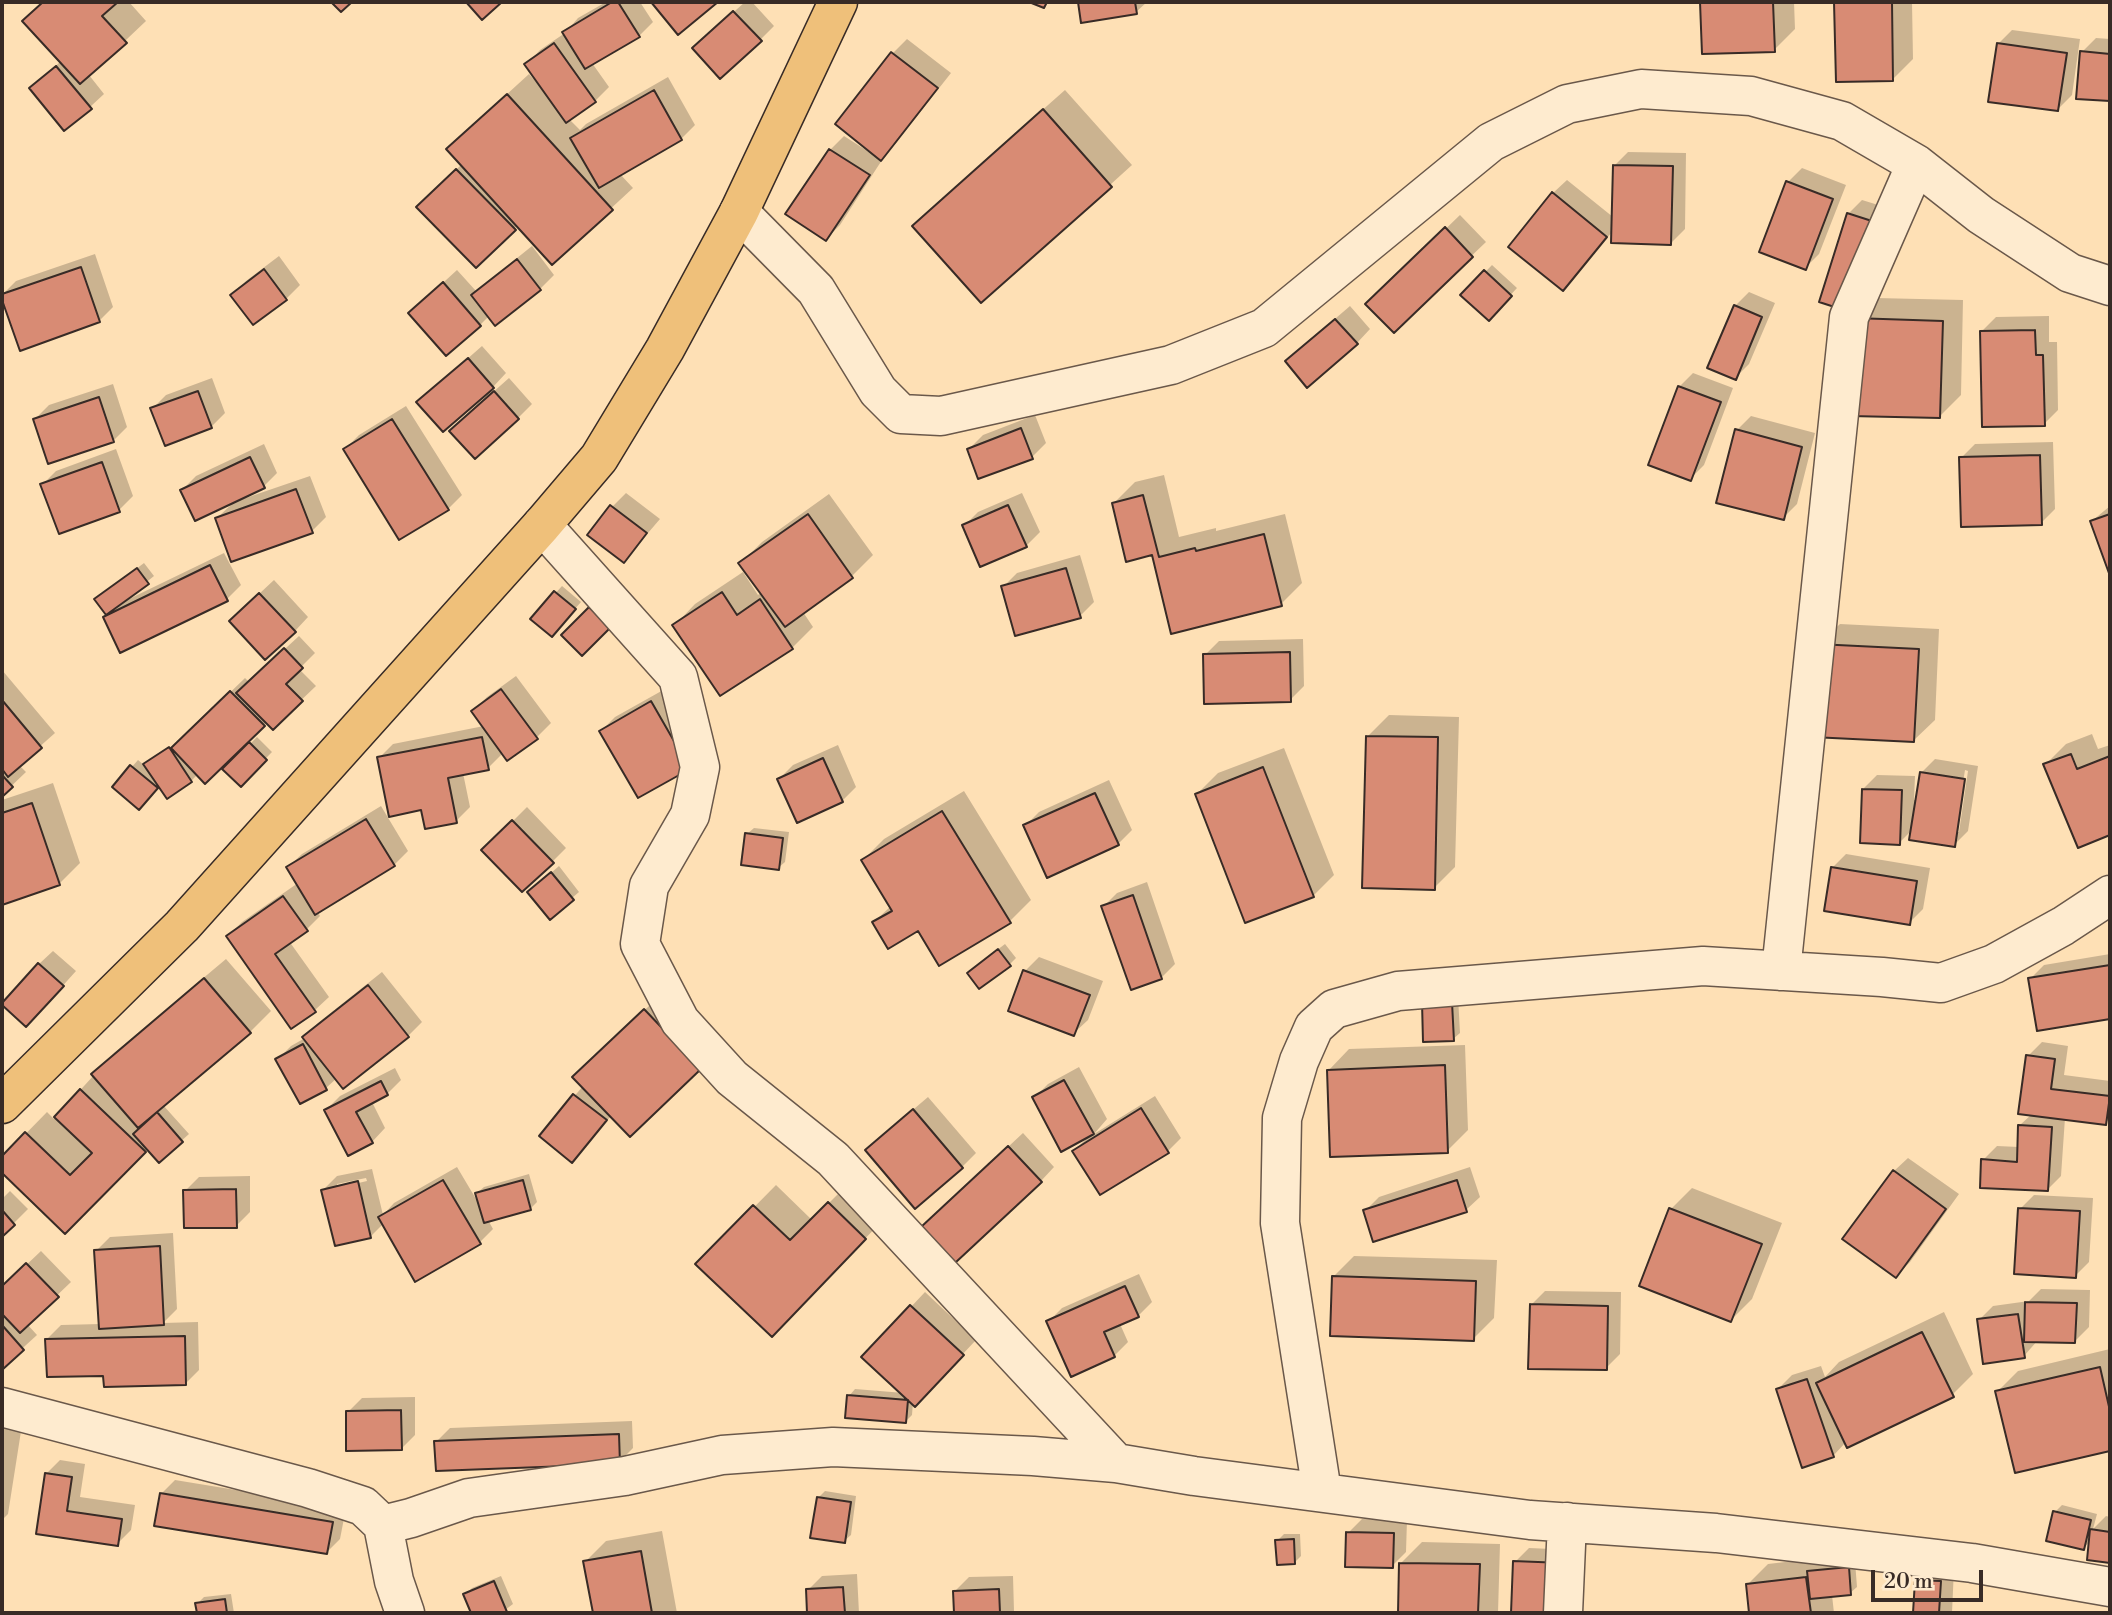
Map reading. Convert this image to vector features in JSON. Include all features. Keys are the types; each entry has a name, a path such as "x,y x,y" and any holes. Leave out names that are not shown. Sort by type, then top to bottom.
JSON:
{"main road":[{"path":"2,1104 181,926 542,525 599,458 665,349 739,212 838,2"}],"street":[{"path":"739,212 816,290 878,391 901,414 941,416 1171,365 1264,328 1492,142 1567,104 1641,89 1751,96 1842,121 1916,164 1981,215 2070,273 2110,286"},
{"path":"1781,971 1849,317 1916,164"},
{"path":"542,525 678,677 700,767 690,815 649,887 640,944 680,1021 732,1078 833,1159 1116,1463"},
{"path":"1322,1492 1280,1223 1282,1118 1299,1061 1314,1027 1334,1009 1398,991 1703,966 1941,983 1994,964 2063,926 2110,895"},
{"path":"2,1407 308,1488 363,1506 383,1525 394,1581 405,1613"},
{"path":"383,1525 469,1498 625,1476 722,1455 833,1447 1033,1456 1116,1463 1530,1520 1716,1533 1972,1563 2110,1587"},
{"path":"1563,1613 1567,1522"}],"building":[{"path":"43,2 118,2 102,16 127,43 80,84 22,21"},
{"path":"331,2 352,2 341,12"},
{"path":"466,2 502,2 482,20"},
{"path":"612,2 618,2 640,37 585,69 562,32"},
{"path":"651,2 718,2 678,35"},
{"path":"1029,2 1047,2 1044,8"},
{"path":"1078,2 1135,2 1137,14 1081,23"},
{"path":"1700,2 1773,2 1775,52 1702,54"},
{"path":"1834,2 1892,2 1893,81 1836,82"},
{"path":"733,11 762,41 720,79 692,48"},
{"path":"554,43 596,102 566,123 524,64"},
{"path":"1997,43 2067,53 2058,111 1988,102"},
{"path":"2080,51 2110,54 2110,101 2076,99"},
{"path":"891,52 938,88 881,161 835,124"},
{"path":"56,66 92,109 64,131 29,88"},
{"path":"654,90 682,140 599,188 570,138"},
{"path":"507,94 613,210 552,265 446,149"},
{"path":"1043,109 1112,187 981,303 912,226"},
{"path":"829,149 870,175 826,241 785,214"},
{"path":"1613,165 1673,166 1671,245 1611,243"},
{"path":"456,169 516,230 476,268 416,207"},
{"path":"1786,181 1833,199 1806,270 1759,252"},
{"path":"1552,192 1607,237 1563,291 1508,247"},
{"path":"1847,213 1875,222 1847,311 1819,302"},
{"path":"1445,227 1473,257 1394,333 1365,304"},
{"path":"517,259 541,290 495,326 471,295"},
{"path":"81,267 100,322 20,351 2,294"},
{"path":"264,269 287,300 253,325 230,295"},
{"path":"1484,270 1512,296 1489,321 1460,295"},
{"path":"443,282 481,326 446,356 408,313"},
{"path":"1734,305 1762,317 1736,380 1707,368"},
{"path":"1853,318 1943,321 1940,418 1850,416"},
{"path":"1335,319 1358,344 1307,388 1285,361"},
{"path":"2035,330 2036,355 2043,355 2045,426 1982,427 1980,331"},
{"path":"468,358 494,388 443,432 416,402"},
{"path":"1678,386 1721,402 1691,481 1648,465"},
{"path":"198,391 212,428 165,446 150,408"},
{"path":"494,391 519,419 475,459 449,431"},
{"path":"99,397 114,442 48,464 33,419"},
{"path":"392,419 449,510 399,540 343,449"},
{"path":"1021,428 1033,459 978,479 967,449"},
{"path":"1735,429 1802,447 1784,520 1716,503"},
{"path":"2040,455 2042,525 1961,527 1959,457"},
{"path":"250,457 265,488 195,521 180,490"},
{"path":"102,462 120,512 59,534 40,484"},
{"path":"296,489 313,533 231,562 215,518"},
{"path":"1143,495 1159,557 1264,534 1282,606 1171,634 1152,555 1126,562 1112,503"},
{"path":"610,505 647,533 624,563 587,535"},
{"path":"1008,505 1027,547 980,567 962,525"},
{"path":"808,514 853,578 785,627 738,563"},
{"path":"2110,514 2110,576 2090,521"},
{"path":"210,565 228,601 120,653 103,617"},
{"path":"137,568 149,584 106,615 94,599"},
{"path":"1066,568 1081,618 1015,636 1001,586"},
{"path":"554,591 576,609 552,637 530,619"},
{"path":"722,592 737,615 760,599 793,649 720,696 672,625"},
{"path":"259,593 296,632 265,660 229,621"},
{"path":"589,607 610,628 582,656 561,635"},
{"path":"1817,644 1919,649 1914,742 1812,737"},
{"path":"284,648 303,668 286,684 303,701 273,730 236,693"},
{"path":"1290,652 1291,702 1204,704 1203,654"},
{"path":"501,689 538,739 507,761 471,711"},
{"path":"230,691 265,726 205,784 171,748"},
{"path":"2,700 42,748 8,777 2,769"},
{"path":"651,701 690,769 638,798 599,731"},
{"path":"1366,736 1438,737 1435,890 1362,888"},
{"path":"482,737 489,770 448,778 457,823 425,829 421,810 389,817 377,757"},
{"path":"249,742 267,760 241,787 222,769"},
{"path":"169,747 192,782 167,799 143,764"},
{"path":"2071,754 2077,769 2110,756 2110,835 2078,848 2043,764"},
{"path":"823,758 843,802 797,823 777,779"},
{"path":"130,765 158,788 139,810 112,787"},
{"path":"1263,767 1314,897 1245,923 1195,794"},
{"path":"1920,772 1965,779 1955,847 1909,840"},
{"path":"2,775 13,787 2,797"},
{"path":"1862,789 1902,790 1900,845 1860,843"},
{"path":"1095,793 1119,845 1047,878 1023,825"},
{"path":"32,803 60,885 2,905 2,813"},
{"path":"942,811 1011,923 939,966 918,931 888,949 872,922 892,911 861,860"},
{"path":"366,819 395,866 315,915 286,867"},
{"path":"512,820 554,863 522,892 481,850"},
{"path":"745,833 783,838 779,870 741,865"},
{"path":"1831,867 1917,881 1910,925 1824,911"},
{"path":"551,872 574,900 550,920 527,892"},
{"path":"1133,895 1162,979 1131,990 1101,906"},
{"path":"283,896 308,931 275,954 316,1012 291,1029 226,936"},
{"path":"998,949 1011,966 979,989 967,973"},
{"path":"38,963 64,986 26,1027 2,1003"},
{"path":"2110,965 2110,1019 2037,1031 2028,978"},
{"path":"1023,970 1090,995 1074,1036 1008,1011"},
{"path":"204,978 251,1033 138,1128 91,1074"},
{"path":"368,985 409,1037 343,1089 302,1037"},
{"path":"1422,1002 1452,1002 1454,1041 1423,1042"},
{"path":"644,1009 701,1069 630,1137 572,1077"},
{"path":"303,1044 327,1090 300,1104 275,1059"},
{"path":"2026,1055 2055,1059 2051,1089 2110,1096 2106,1125 2018,1114"},
{"path":"1445,1065 1448,1153 1330,1157 1327,1070"},
{"path":"1064,1080 1094,1134 1061,1152 1032,1097"},
{"path":"381,1081 388,1095 356,1112 373,1143 348,1156 324,1110"},
{"path":"80,1089 146,1152 65,1234 2,1173 2,1156 25,1132 70,1175 92,1153 54,1117"},
{"path":"573,1094 607,1120 572,1163 539,1136"},
{"path":"1141,1108 1169,1153 1100,1195 1072,1151"},
{"path":"913,1109 963,1168 915,1209 865,1150"},
{"path":"157,1112 183,1142 159,1163 133,1134"},
{"path":"2018,1125 2052,1127 2048,1191 1980,1188 1981,1159 2017,1162"},
{"path":"1008,1146 1042,1182 955,1263 921,1227"},
{"path":"1893,1170 1946,1209 1896,1278 1842,1239"},
{"path":"443,1180 481,1244 415,1282 378,1217"},
{"path":"523,1180 531,1210 484,1223 475,1193"},
{"path":"1457,1180 1467,1212 1373,1242 1363,1210"},
{"path":"358,1181 371,1238 335,1246 321,1190"},
{"path":"236,1189 237,1228 184,1228 183,1190"},
{"path":"828,1202 866,1239 772,1337 695,1264 753,1205 790,1240"},
{"path":"1669,1208 1762,1244 1731,1322 1639,1286"},
{"path":"2018,1208 2080,1211 2076,1278 2014,1274"},
{"path":"2,1210 15,1225 2,1237"},
{"path":"160,1246 164,1325 99,1329 94,1250"},
{"path":"26,1263 59,1297 20,1333 2,1314 2,1286"},
{"path":"1332,1276 1476,1281 1474,1341 1330,1336"},
{"path":"1125,1286 1139,1317 1104,1332 1115,1357 1071,1377 1046,1321"},
{"path":"2025,1302 2077,1303 2075,1343 2024,1342"},
{"path":"1530,1304 1608,1306 1607,1370 1528,1369"},
{"path":"910,1305 964,1355 915,1407 861,1357"},
{"path":"2018,1314 2025,1358 1983,1364 1977,1319"},
{"path":"2,1325 24,1350 2,1370"},
{"path":"1922,1332 1954,1397 1847,1448 1816,1383"},
{"path":"185,1336 186,1385 104,1387 103,1376 47,1377 45,1339"},
{"path":"2100,1367 2110,1411 2110,1451 2015,1473 1995,1391"},
{"path":"1807,1379 1834,1457 1802,1468 1776,1389"},
{"path":"847,1395 908,1400 906,1423 845,1418"},
{"path":"401,1410 402,1450 346,1451 346,1411"},
{"path":"619,1434 620,1464 436,1471 434,1441"},
{"path":"45,1473 72,1477 67,1511 122,1519 118,1546 36,1534"},
{"path":"160,1493 333,1522 327,1554 154,1526"},
{"path":"817,1497 851,1502 845,1543 810,1538"},
{"path":"2053,1511 2091,1520 2084,1550 2046,1541"},
{"path":"2090,1529 2110,1532 2110,1563 2087,1560"},
{"path":"1346,1532 1394,1533 1393,1568 1345,1567"},
{"path":"1294,1539 1295,1564 1277,1565 1275,1540"},
{"path":"641,1551 652,1613 593,1613 583,1561"},
{"path":"1513,1561 1563,1563 1560,1613 1511,1613"},
{"path":"1399,1563 1480,1564 1478,1613 1398,1613"},
{"path":"1849,1567 1851,1595 1810,1599 1807,1571"},
{"path":"1806,1577 1811,1613 1749,1613 1746,1584"},
{"path":"1915,1580 1941,1581 1939,1613 1913,1613"},
{"path":"494,1581 507,1612 471,1613 463,1594"},
{"path":"843,1587 845,1613 807,1613 806,1589"},
{"path":"999,1589 1000,1613 954,1613 953,1591"},
{"path":"225,1599 227,1613 197,1613 195,1603"}]}
